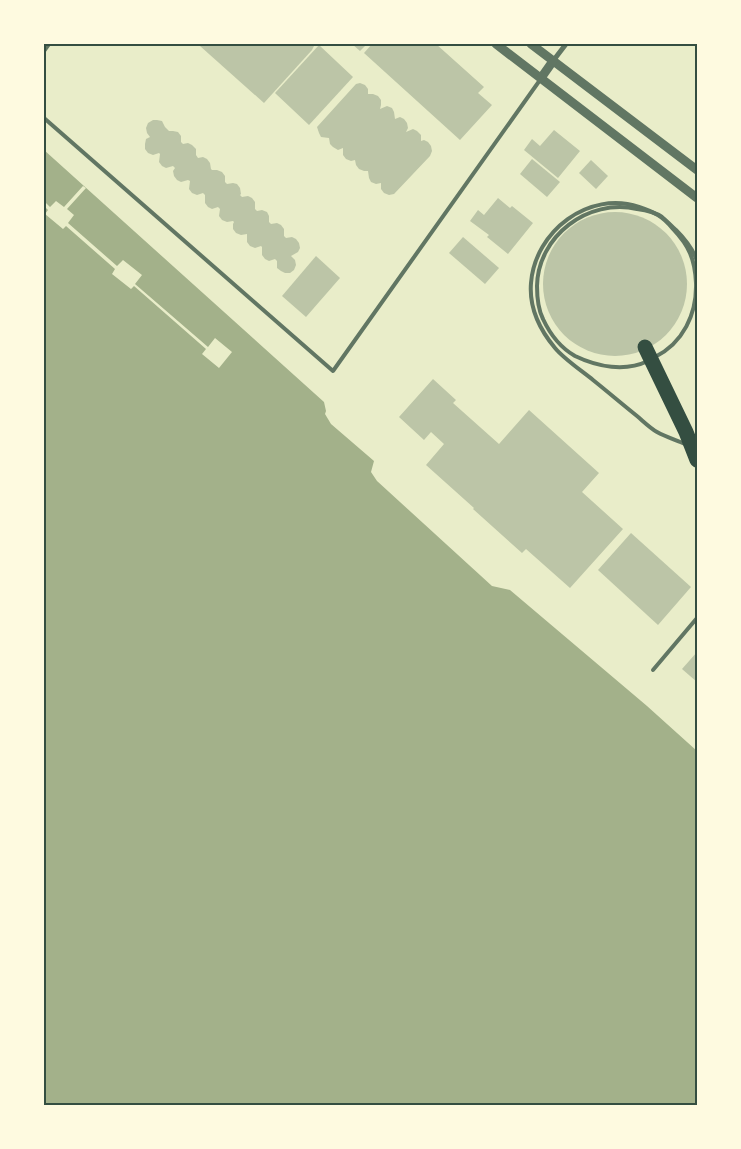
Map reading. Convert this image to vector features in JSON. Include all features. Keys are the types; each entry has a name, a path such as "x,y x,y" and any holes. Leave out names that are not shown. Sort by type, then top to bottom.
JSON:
{"highway":[{"path":"645,347 686,432 697,460"}],"street":[{"path":"496,44 697,198"},
{"path":"531,44 697,170"},
{"path":"541,78 566,44"}],"lane":[{"path":"44,50 49,44"},
{"path":"44,118 333,372 541,78"},
{"path":"697,261 695,254 683,237 666,221 660,216 631,207 604,208 583,216 564,228 548,247 538,271 537,298 540,312 552,334 567,350 589,362 607,367 627,367 645,362 665,352 678,340 688,325 694,305 696,278 692,256 681,238 666,221 660,216 649,210 632,204 619,202 593,206 572,216 551,234 537,257 531,284 535,314 540,326 557,350 657,432 697,449"},
{"path":"653,670 697,618"}],"shaded area":[{"path":"44,150 324,402 325,414 331,424 374,461 371,472 377,481 492,586 510,590 697,751 697,1105 44,1105"}],"pier":[{"path":"83,186 86,188 67,209 74,215 68,223 117,266 123,260 142,275 135,284 208,347 215,338 232,352 219,368 202,354 206,349 134,286 131,289 112,274 115,269 66,226 63,229 45,214 48,210 44,206 44,201 50,207 56,201 64,207"}],"building":[{"path":"203,44 315,44 312,50 264,103 200,46"},
{"path":"352,44 367,44 360,51"},
{"path":"372,44 436,44 484,87 478,93 492,105 460,140 364,53"},
{"path":"319,45 353,77 309,125 275,93"},
{"path":"360,83 368,89 368,94 378,96 381,100 380,109 387,106 392,108 395,119 400,117 407,123 408,128 406,132 413,129 417,131 421,135 421,141 428,142 431,146 430,156 394,194 384,193 381,189 381,183 371,182 368,171 359,169 355,160 346,159 343,155 343,148 338,150 333,147 330,144 329,138 321,137 317,127 356,84"},
{"path":"153,120 162,121 169,131 178,132 183,144 188,143 196,149 198,158 203,157 207,159 212,170 222,172 227,184 237,184 240,188 240,195 252,198 257,211 267,212 271,224 277,223 281,225 286,238 292,237 296,239 300,248 298,252 291,256 295,260 294,270 290,273 285,273 277,268 277,261 275,259 269,261 265,259 262,255 262,247 255,248 250,246 247,242 247,234 241,235 236,233 233,229 233,221 227,222 222,220 219,216 220,209 218,207 212,209 208,207 203,193 197,195 192,193 189,189 190,181 181,182 177,180 174,176 173,171 175,168 173,166 166,168 162,166 159,162 159,153 153,155 148,153 145,149 145,144 146,139 150,137 146,128 148,123"},
{"path":"554,130 580,151 558,178 524,150 532,139 540,146"},
{"path":"532,159 560,182 547,197 520,174"},
{"path":"591,160 608,176 596,189 579,173"},
{"path":"498,198 510,208 512,206 533,223 508,254 487,237 489,235 470,221 478,210 484,215"},
{"path":"615,212 642,218 655,224 666,233 675,244 681,257 687,284 681,311 675,324 666,335 655,344 642,350 615,356 588,350 575,344 564,335 555,324 549,311 543,284 549,257 555,244 564,233 575,224 588,218"},
{"path":"463,237 499,268 485,284 449,253"},
{"path":"316,256 340,278 306,317 282,296"},
{"path":"433,379 456,400 453,403 499,444 529,410 599,473 582,492 623,529 570,588 526,549 522,553 426,465 444,444 431,432 424,440 399,417"},
{"path":"631,533 691,587 658,625 598,570"},
{"path":"697,652 697,682 682,669"}]}
